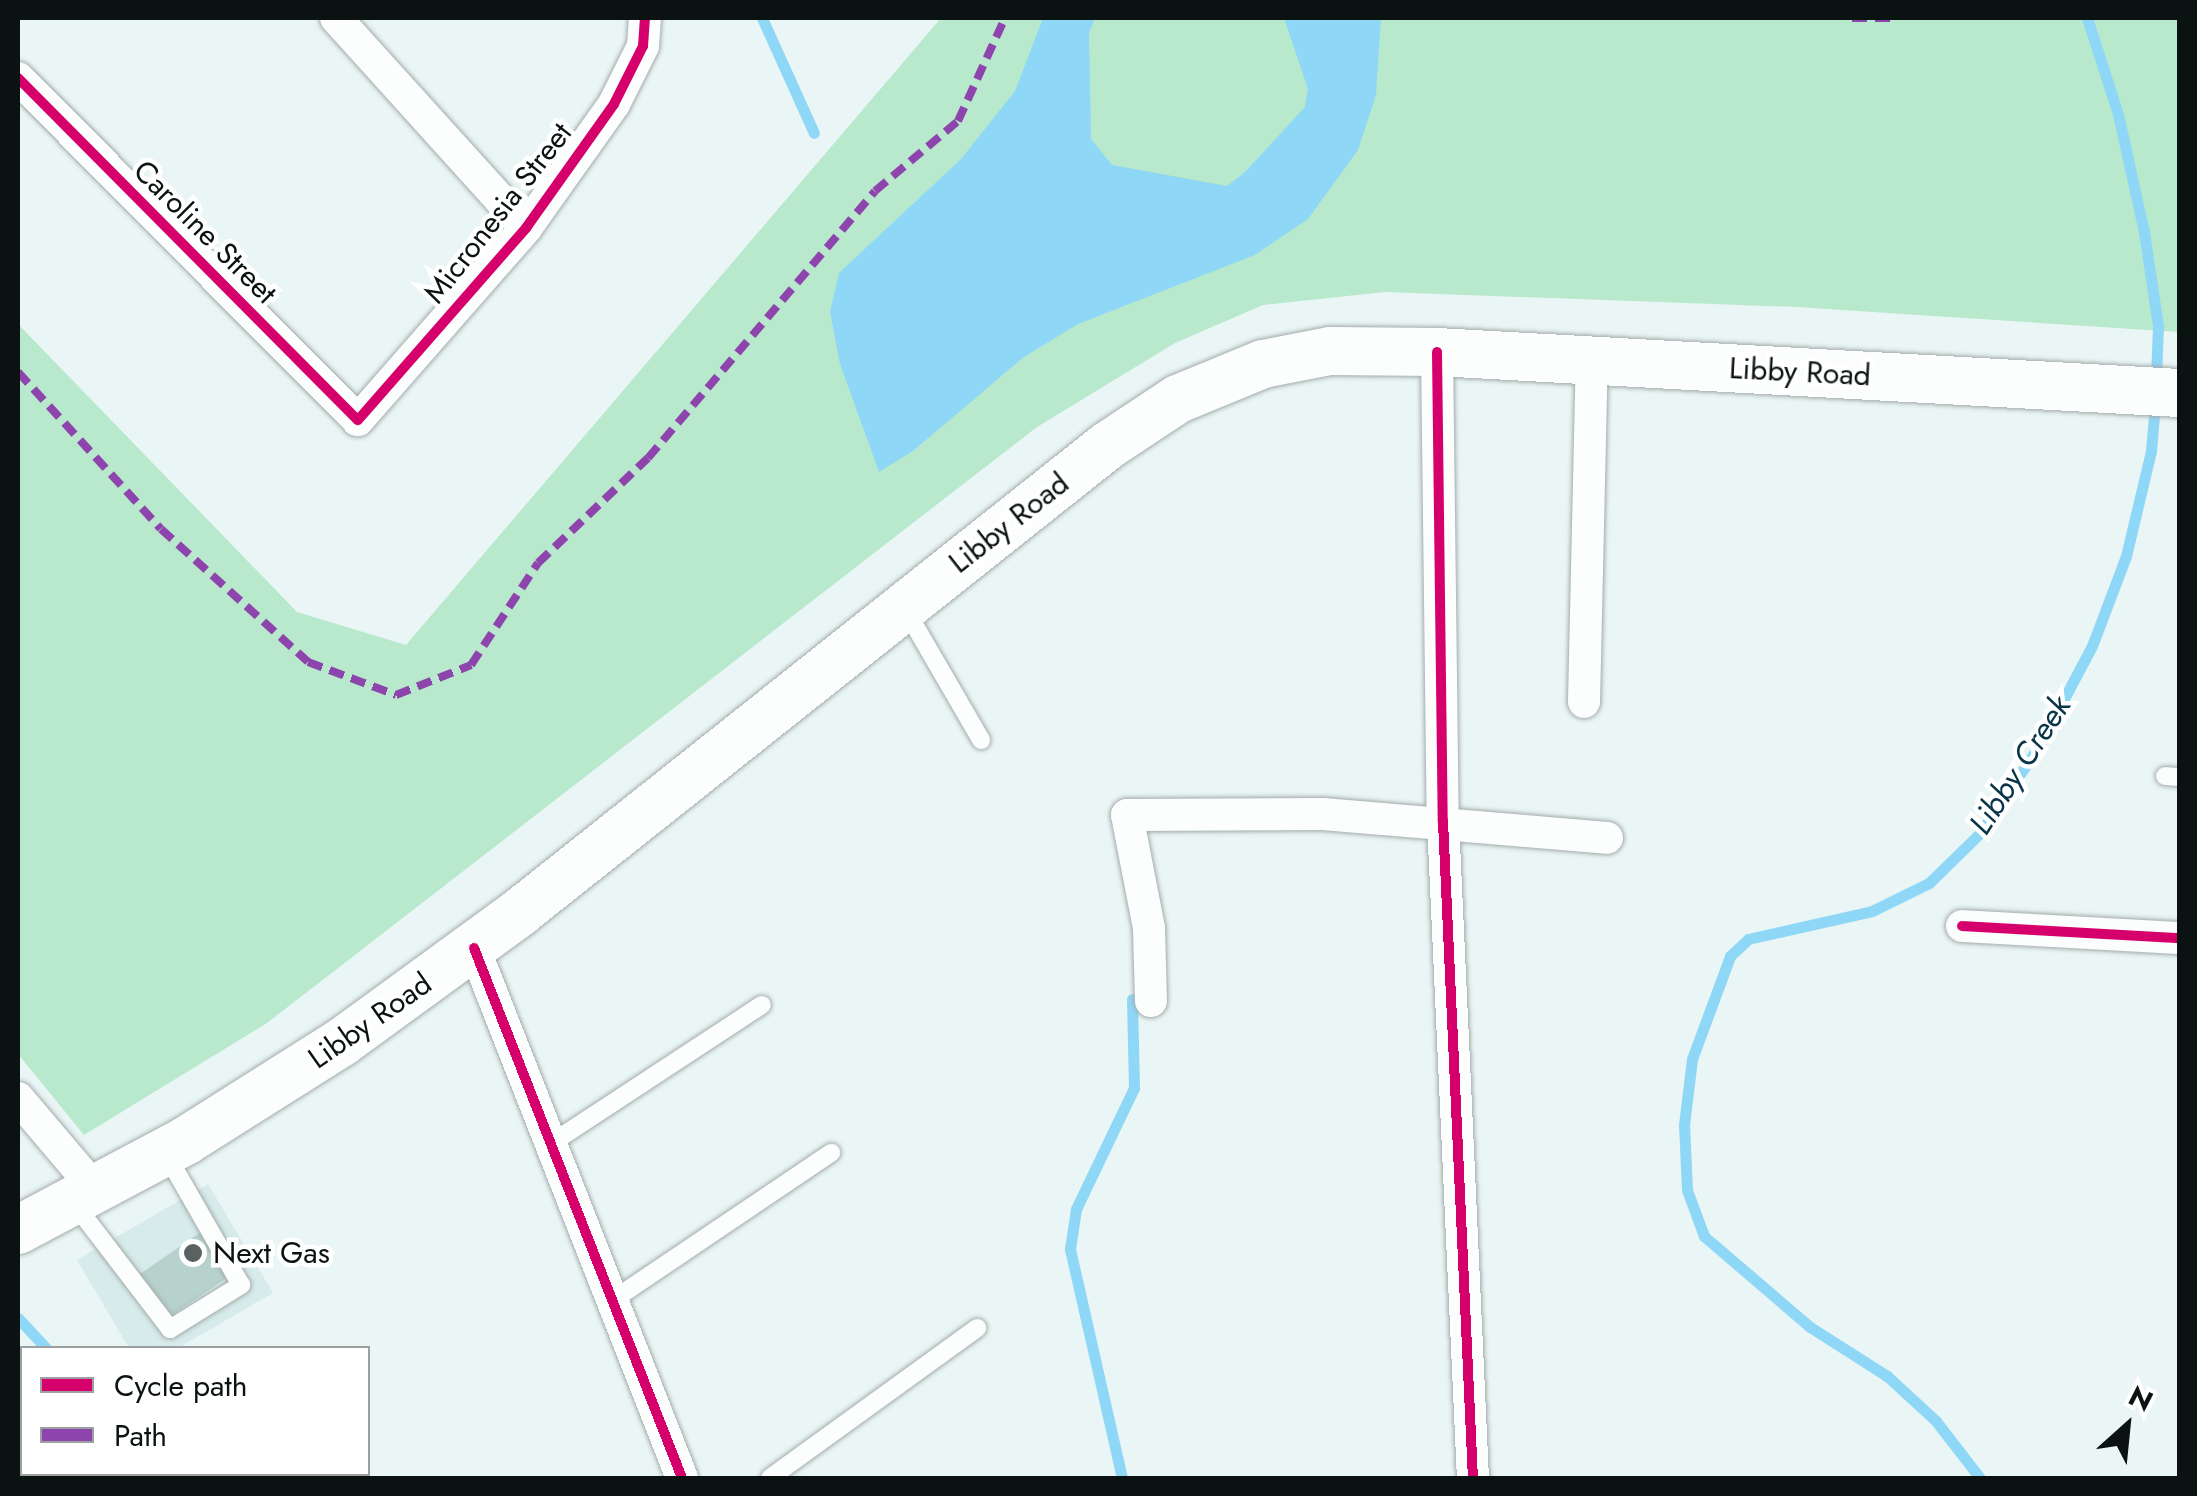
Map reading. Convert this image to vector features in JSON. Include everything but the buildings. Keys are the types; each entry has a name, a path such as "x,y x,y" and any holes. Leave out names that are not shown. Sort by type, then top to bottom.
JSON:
{"main road":[{"name":"Libby Road","path":"18,1230 165,1152 267,1092 474,948 1107,446 1178,399 1262,364 1330,351 1437,352 2180,394"}],"street":[{"path":"336,18 526,228"},
{"name":"Micronesia Street","path":"358,420 526,228 614,104 643,46 644,18"},
{"name":"Caroline Street","path":"18,78 358,420"},
{"path":"1437,352 1443,822 1473,1478"},
{"path":"1584,702 1592,361"},
{"path":"1151,1001 1149,928 1127,815 1232,811 1443,822 1608,838"},
{"path":"1962,926 2180,938"},
{"path":"474,948 546,1146 682,1478"},
{"path":"18,1098 84,1196"}],"lane":[{"path":"904,607 981,740"},
{"path":"546,1146 762,1005"},
{"path":"84,1196 170,1329 241,1284 165,1152"},
{"path":"610,1302 830,1153"},
{"path":"770,1478 977,1328"}],"shaded area":[{"path":"208,1184 273,1293 181,1346 128,1346 77,1260"}],"green space":[{"path":"941,18 2179,18 2179,332 1796,307 1385,292 1263,305 1175,343 1037,427 267,1023 84,1135 18,1054 18,324 297,612 406,645"}],"water":[{"path":"1043,18 1095,18 1089,33 1091,139 1112,165 1227,186 1245,172 1305,107 1308,89 1284,18 1381,18 1376,95 1358,150 1308,219 1255,255 1078,324 1024,357 913,451 879,472 840,364 830,312 839,273 961,159 1015,91"}],"waterway":[{"path":"762,18 814,133"},
{"name":"Libby Creek","path":"2087,18 2118,114 2144,232 2158,326 2156,379"},
{"name":"Libby Creek","path":"1980,1478 1936,1421 1887,1376 1810,1327 1704,1236 1687,1190 1684,1125 1692,1059 1730,956 1748,939 1872,911 1929,883 1980,833 2039,746 2092,646 2126,556 2151,451 2155,403"},
{"path":"1122,1478 1070,1249 1076,1209 1134,1088 1132,999"},
{"path":"18,1318 44,1346"},
{"path":"218,1476 223,1478"}],"marked path":[{"path":"18,372 161,529 308,662 396,695 471,665 538,563 648,458 875,191 958,121 1005,18"},
{"path":"1852,18 1890,18"}],"cycle path":[{"path":"18,78 358,420 526,228 614,104 643,46 645,18"},
{"path":"1437,352 1443,821 1473,1478"},
{"path":"1962,926 2180,938"},
{"path":"474,948 682,1478"}],"place":[{"name":"Next Gas","path":"193,1253"}]}
